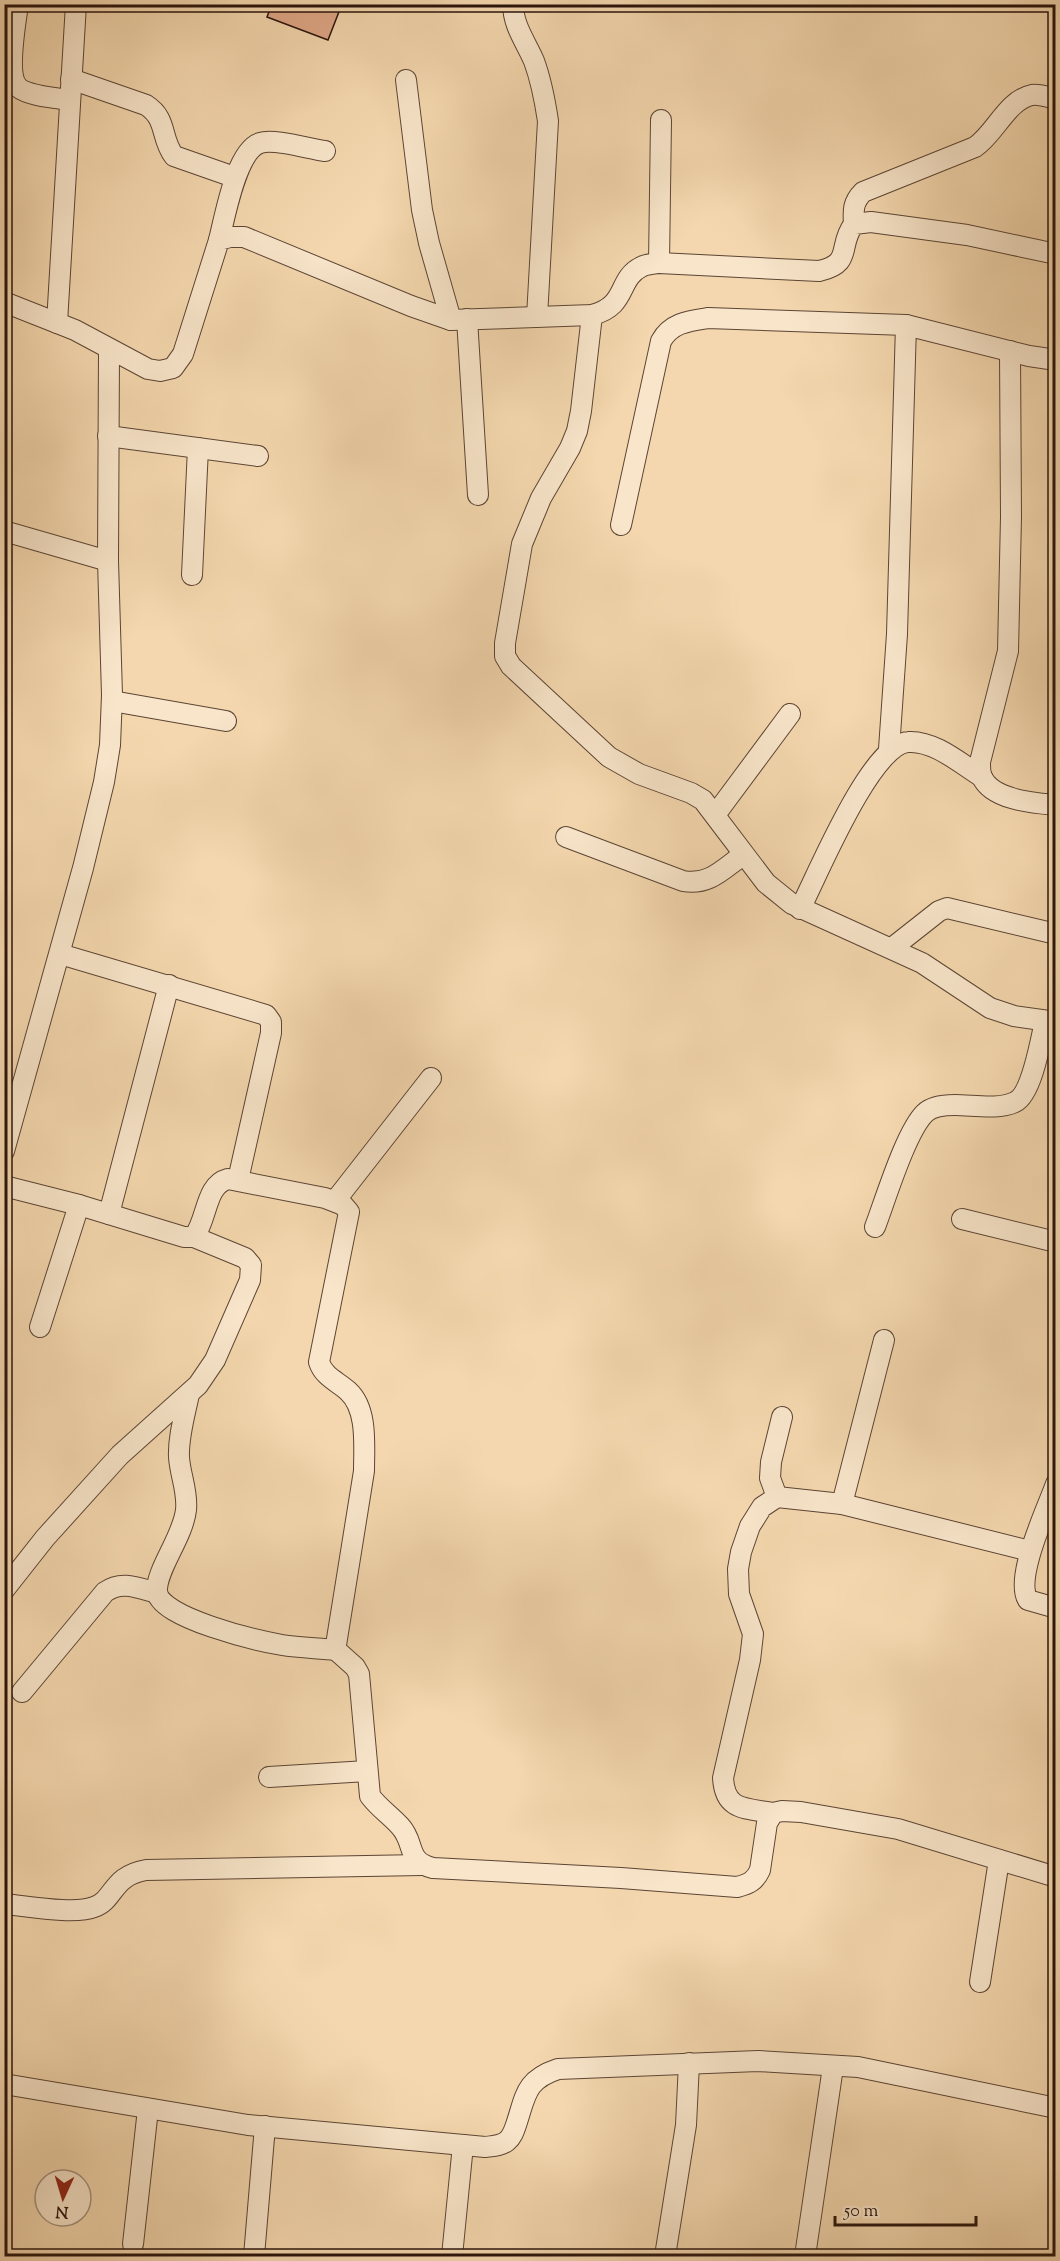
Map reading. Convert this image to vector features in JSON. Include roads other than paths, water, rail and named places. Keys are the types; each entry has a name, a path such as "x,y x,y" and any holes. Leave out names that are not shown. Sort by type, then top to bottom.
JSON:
{"street":[{"path":"18,4 12,65 13,80 20,88 28,92 70,100"},
{"path":"57,323 75,4"},
{"path":"513,4 517,27 534,62 548,121 537,317"},
{"path":"71,79 146,105 160,118 169,150 174,156 234,177"},
{"path":"406,80 422,210 429,243 459,320 478,495"},
{"path":"854,224 853,206 855,200 863,192 975,147 984,141 1013,106 1025,98 1034,95 1056,99"},
{"path":"659,263 661,120"},
{"path":"4,302 75,330 148,369 160,371 173,368 183,354 219,240 234,177 249,151 258,143 269,142 325,151"},
{"path":"219,240 244,237 419,309 459,320 592,315 604,312 614,304 636,270 642,266 659,263 819,271 833,268 840,260 848,231 854,224 872,222 967,235 1056,254"},
{"path":"592,315 577,431 541,498 522,544 505,643 506,656 511,666 609,757 639,774 691,793 703,800 766,883 792,904 922,963 990,1008 1014,1016 1050,1022 1030,1080 1016,1102 999,1105 939,1106 926,1112 904,1152 875,1227"},
{"path":"621,525 661,341 667,330 686,322 708,318 906,325 1056,360"},
{"path":"889,750 897,634 906,325"},
{"path":"4,1151 60,954 104,782 110,745 112,701 108,561 109,350"},
{"path":"982,777 980,762 1008,651 1011,518 1010,351"},
{"path":"108,436 258,456"},
{"path":"192,575 198,448"},
{"path":"4,531 108,561"},
{"path":"112,701 226,721"},
{"path":"716,815 790,714"},
{"path":"800,909 862,784 889,750 905,742 920,742 946,754 982,777 992,789 1011,799 1056,805"},
{"path":"566,837 683,881 695,883 705,882 743,855"},
{"path":"892,948 939,911 947,908 1056,934"},
{"path":"60,954 266,1015 271,1022 271,1033 238,1180"},
{"path":"109,1214 169,985"},
{"path":"335,1201 431,1078"},
{"path":"194,1237 202,1226 213,1189 220,1181 228,1179 325,1197 343,1205 350,1212 319,1362 322,1372 350,1392 359,1405 364,1450 364,1471 336,1640 360,1680 370,1796 382,1811 405,1832 415,1858 422,1865"},
{"path":"4,1186 80,1205 173,1235 194,1237 245,1257 252,1270 236,1314 214,1360 198,1385 120,1455 45,1538 4,1590"},
{"path":"40,1327 80,1205"},
{"path":"962,1219 1056,1242"},
{"path":"842,1504 884,1340"},
{"path":"189,1394 178,1454 186,1491 186,1509 183,1526 158,1582 157,1593 162,1602 189,1620 232,1634 345,1657"},
{"path":"777,1497 770,1478 771,1462 782,1417"},
{"path":"1056,1484 1030,1551 1024,1588 1028,1600 1056,1608"},
{"path":"1030,1551 842,1504 777,1497 762,1507 750,1526 738,1569 739,1594 753,1634 750,1660 723,1778 724,1791 727,1800 740,1807 773,1813 801,1812 898,1829 1056,1877"},
{"path":"22,1692 105,1592 115,1585 125,1584 157,1593"},
{"path":"269,1777 367,1771"},
{"path":"4,1904 79,1910 95,1907 122,1878 132,1872 146,1870 422,1865 433,1868 736,1887 753,1881 760,1870 767,1823 773,1813"},
{"path":"980,1982 999,1860"},
{"path":"4,2084 148,2109 265,2126 485,2147 501,2145 509,2140 526,2094 534,2080 558,2069 758,2061 858,2067 1056,2108"},
{"path":"665,2256 686,2125 689,2063"},
{"path":"805,2256 833,2067"},
{"path":"133,2244 148,2109"},
{"path":"254,2256 265,2126"},
{"path":"452,2256 463,2145"}]}
